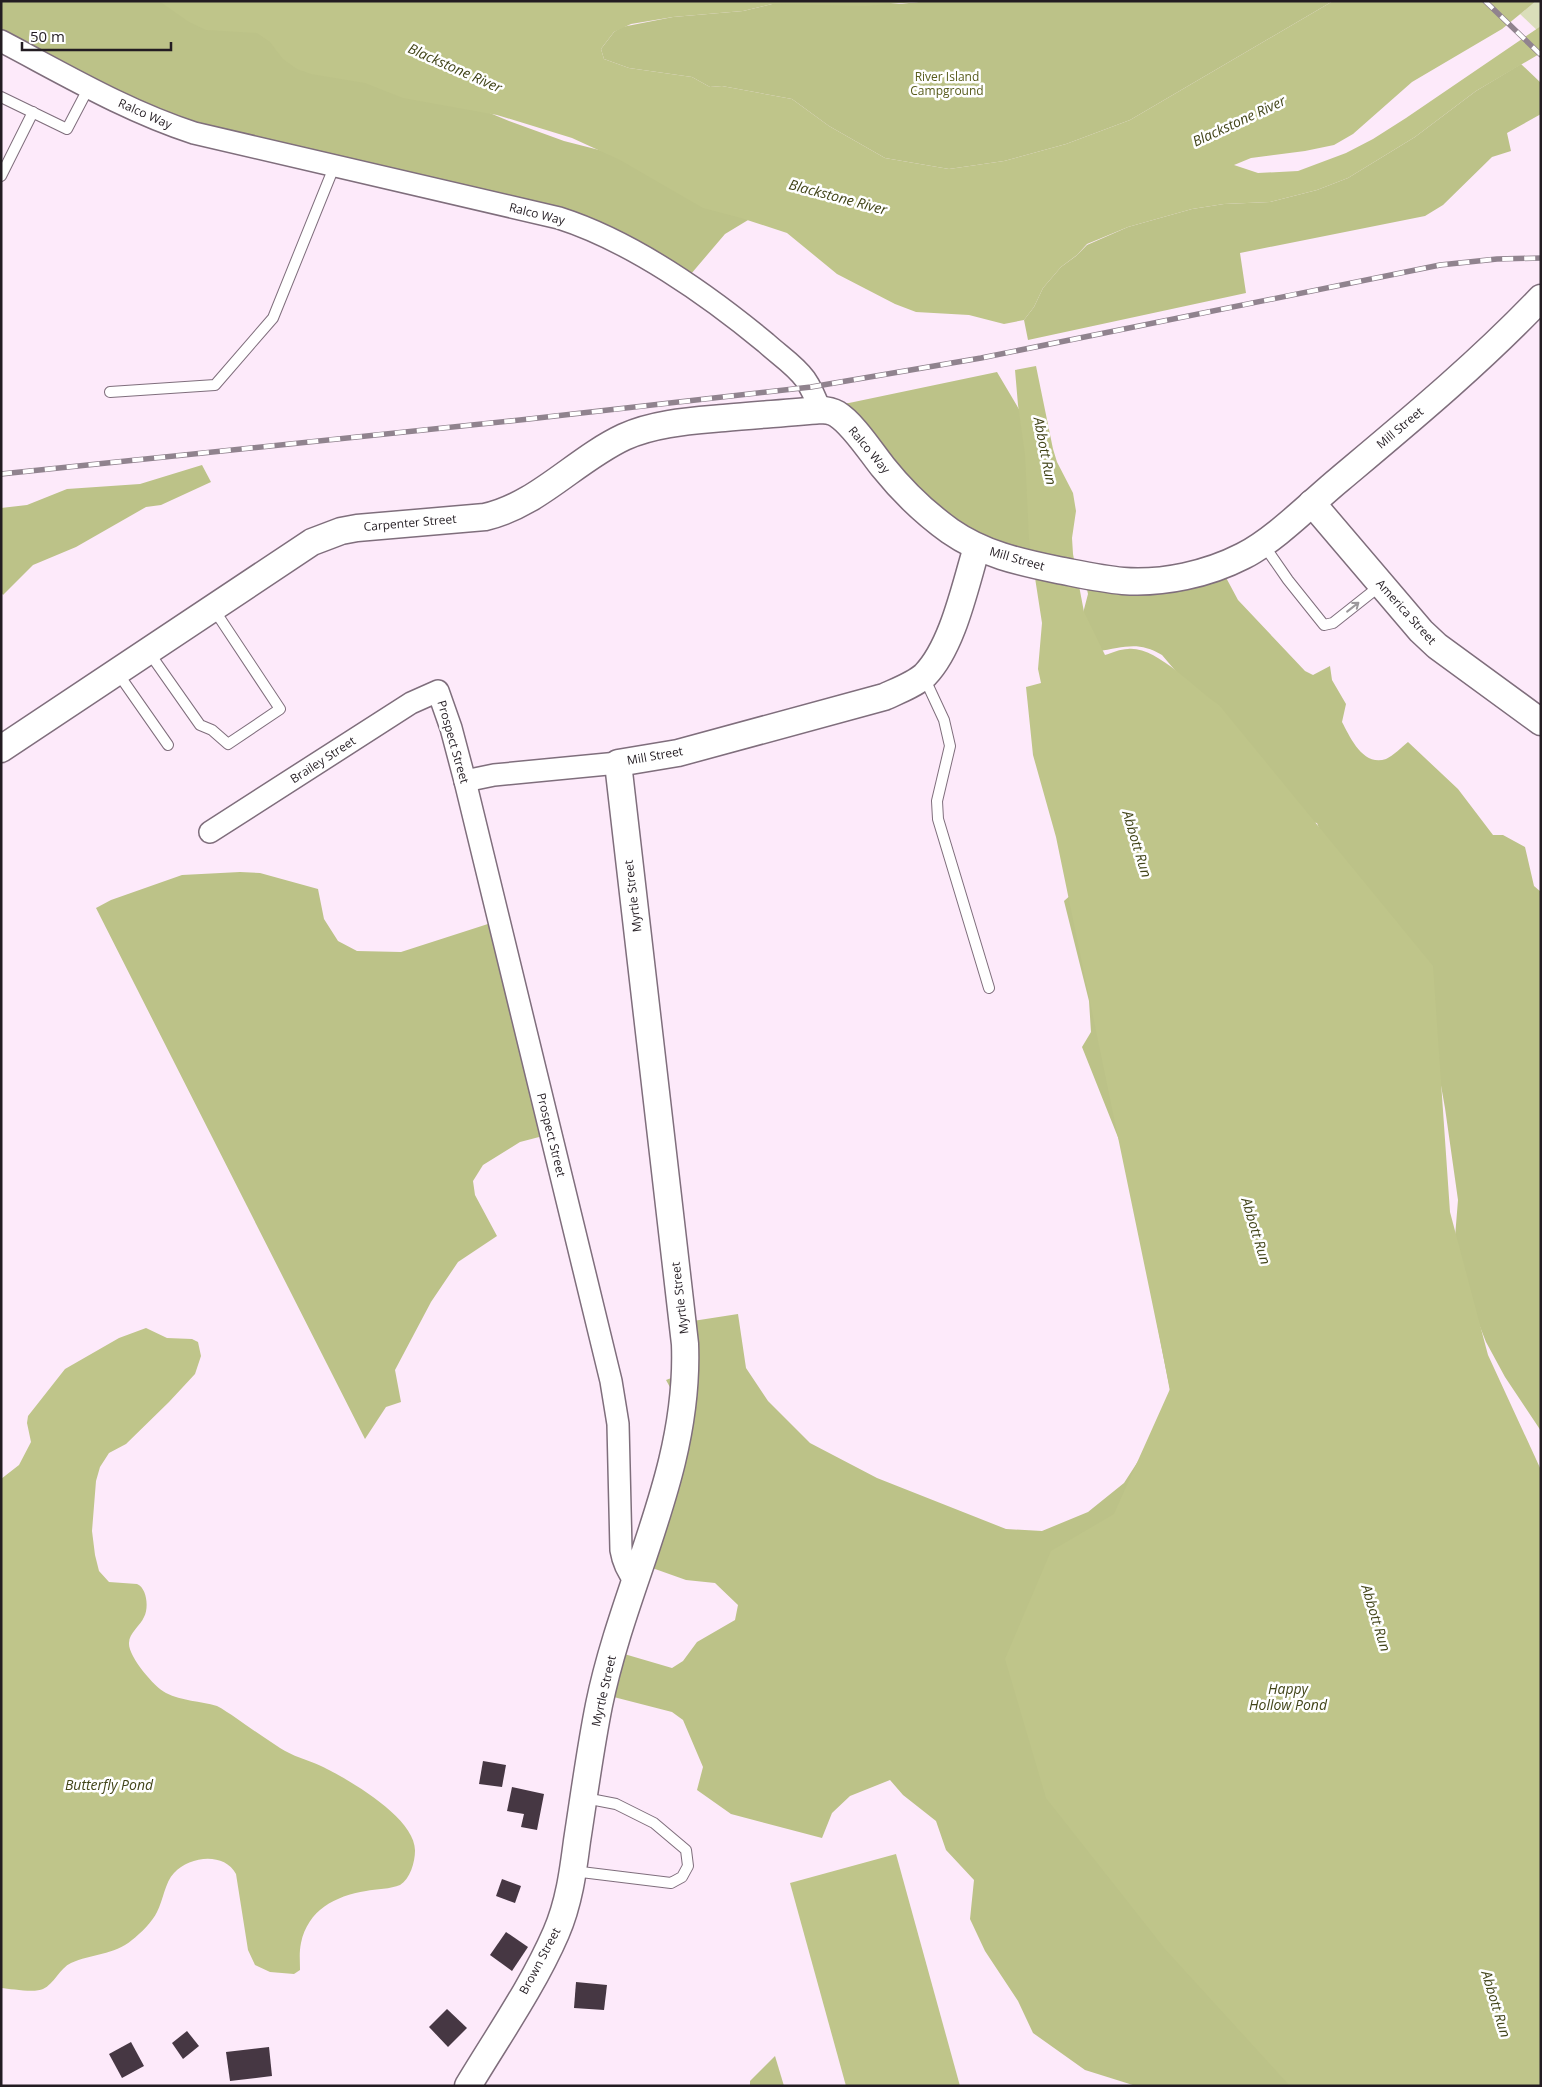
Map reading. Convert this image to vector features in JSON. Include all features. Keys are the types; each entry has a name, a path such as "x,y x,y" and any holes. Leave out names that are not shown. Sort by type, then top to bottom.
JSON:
{"street":[{"name":"Ralco Way","path":"1,41 135,110 194,133 559,218 604,235 644,257 741,323 804,378 816,397 820,410 837,414 851,427 903,491 921,508 959,537 977,547"},
{"name":"Mill Street","path":"465,781 494,775 618,763 678,753 884,697 902,689 924,676 941,655 949,637 977,547 1022,563 1124,581 1147,580 1195,573 1245,555 1312,503 1463,375 1541,298"},
{"name":"Carpenter Street","path":"1,749 312,542 340,531 357,528 485,517 513,509 610,444 640,431 679,422 820,410"},
{"name":"America Street","path":"1312,503 1437,646 1541,722"},
{"name":"Prospect Street","path":"438,691 451,728 465,781 611,1381 618,1424 621,1550 623,1562 628,1573 635,1581"},
{"name":"Brailey Street","path":"210,832 411,703 438,691"},
{"name":"Myrtle Street","path":"582,1811 601,1697 635,1581 674,1459 680,1428 686,1371 685,1344 618,763"},
{"name":"Brown Street","path":"468,2086 549,1948 562,1916 573,1871 582,1811"}],"lane":[{"path":"1,97 67,128 89,87"},
{"path":"1,176 33,112"},
{"path":"110,392 215,385 273,318 334,167"},
{"path":"1262,543 1288,580 1324,625 1333,623 1381,584"},
{"path":"148,651 200,725 212,730 228,744 280,709 212,608"},
{"path":"117,672 168,745"},
{"path":"924,676 944,720 950,746 938,801 938,819 989,988"},
{"path":"573,1871 671,1883 682,1877 688,1866 686,1850 654,1823 616,1804 582,1811"}],"shaded area":[{"path":"1536,1 1541,1 1541,34 1520,14"}],"green space":[{"path":"1,1 195,1 415,82 509,121 564,141 603,151 758,214 725,234 685,281 582,222 240,143 1,44"},
{"name":"River Island Campground","path":"929,1 1333,1 1130,120 1066,144 1004,161 949,169 885,158 829,126 792,99 722,86 710,87 692,77 629,68 604,59 601,49 614,32 622,27 673,17 743,11 772,4 899,4"},
{"path":"1521,64 1541,83 1541,114 1507,133 1511,151 1492,157 1443,205 1425,216 1240,253 1246,293 1028,340 1024,320 1034,307 1043,288 1061,267 1087,245 1128,227 1192,209 1224,204 1270,202 1317,190 1348,178 1415,137 1476,91"},
{"path":"997,372 1020,411 1030,440 1038,555 980,547 829,404 849,403"},
{"path":"202,465 211,482 161,505 146,507 76,547 33,565 3,595 1,592 1,508 27,505 67,489 140,484"},
{"path":"1215,557 1238,600 1305,671 1313,675 1330,666 1332,680 1346,704 1342,722 1353,742 1364,755 1371,759 1386,759 1408,742 1458,789 1493,835 1503,835 1525,847 1534,886 1541,892 1541,1431 1505,1377 1486,1342 1473,1309 1455,1237 1458,1200 1445,1108 1427,1007 1328,853 1317,823 1303,821 1162,655 1153,650 1138,646 1097,651 1082,617 1088,594 1083,571 1146,573"},
{"path":"240,872 260,873 318,889 324,919 338,941 357,951 401,952 491,923 543,1136 520,1142 483,1165 473,1181 475,1195 497,1236 458,1262 431,1302 395,1370 401,1402 386,1407 365,1439 96,908 111,900 182,875"},
{"path":"1073,893 1093,947 1299,2086 1136,2086 1085,2070 1033,2033 1018,2001 985,1951 970,1919 974,1880 946,1850 936,1821 903,1795 890,1780 850,1796 832,1813 822,1838 731,1814 697,1790 703,1767 683,1720 672,1712 602,1694 614,1651 672,1668 683,1661 697,1642 735,1620 738,1605 715,1583 686,1580 641,1564 676,1398 666,1380 679,1375 680,1323 738,1314 746,1368 768,1401 810,1443 877,1478 1006,1529 1042,1531 1088,1512 1124,1483 1173,1407 1125,1155 1082,1047 1091,1032 1089,1001 1064,901"},
{"path":"775,2056 784,2086 750,2086 750,2081"}],"water":[{"name":"Blackstone River","path":"159,1 929,1 865,6 772,4 743,11 673,17 631,24 614,32 601,49 604,59 629,68 692,77 710,87 722,86 792,99 829,126 885,158 949,169 1004,161 1066,144 1130,120 1333,1 1536,1 1502,29 1412,82 1353,134 1334,145 1251,158 1234,165 1258,173 1298,171 1346,153 1373,139 1541,26 1541,53 1476,91 1415,137 1348,178 1317,190 1270,202 1224,204 1192,209 1128,227 1087,244 1077,255 1061,267 1043,288 1034,307 1024,320 1004,324 969,315 916,312 895,304 837,274 787,233 703,208 620,160 572,138 497,115 403,98 365,83 311,74 297,69 283,59 270,42 257,33 206,30 189,22"},
{"name":"Happy Hollow Pond","path":"1036,366 1053,449 1057,462 1073,493 1076,511 1072,538 1073,554 1084,612 1105,655 1128,649 1151,654 1175,670 1219,705 1433,966 1450,1212 1488,1355 1541,1470 1541,2086 1290,2086 1165,1949 1046,1798 1005,1659 1051,1551 1114,1514 1170,1389 1056,837 1033,755 1026,687 1041,683 1038,669 1042,623 1029,539 1025,454 1015,370"},
{"name":"Butterfly Pond","path":"146,1328 167,1338 192,1339 198,1342 201,1356 195,1374 169,1402 126,1444 109,1453 100,1467 96,1481 92,1531 99,1571 109,1582 137,1584 145,1594 146,1613 133,1632 129,1643 137,1663 149,1678 166,1693 178,1698 217,1706 285,1751 333,1772 363,1790 393,1813 405,1826 412,1838 415,1851 414,1860 407,1879 400,1885 355,1893 324,1906 316,1913 305,1931 300,1946 300,1970 294,1974 270,1972 255,1965 248,1950 236,1874 224,1862 206,1859 189,1863 174,1873 168,1881 159,1908 153,1919 125,1945 67,1965 43,1989 29,1991 1,1988 1,1479 19,1465 31,1442 27,1423 28,1416 65,1369 119,1338"},
{"path":"896,1854 960,2086 846,2086 790,1883"}],"building":[{"path":"483,1761 506,1765 502,1787 479,1784"},
{"path":"512,1787 544,1794 537,1830 521,1827 524,1814 507,1811"},
{"path":"502,1879 521,1886 515,1903 496,1896"},
{"path":"506,1932 528,1947 512,1971 490,1955"},
{"path":"576,1982 607,1985 604,2010 574,2008"},
{"path":"447,2009 467,2028 448,2047 429,2027"},
{"path":"187,2031 199,2046 183,2059 172,2043"},
{"path":"131,2042 144,2066 122,2078 109,2054"},
{"path":"269,2047 272,2076 230,2081 226,2052"}],"railway":[{"path":"1485,1 1541,55"},
{"path":"1,474 529,419 811,387 981,358 1440,265 1497,259 1541,258"}],"water label":[{"name":"Abbott Run","path":"1045,451"},
{"name":"Abbott Run","path":"1137,844"},
{"name":"Abbott Run","path":"1256,1231"},
{"name":"Abbott Run","path":"1376,1618"},
{"name":"Abbott Run","path":"1496,2004"}]}
